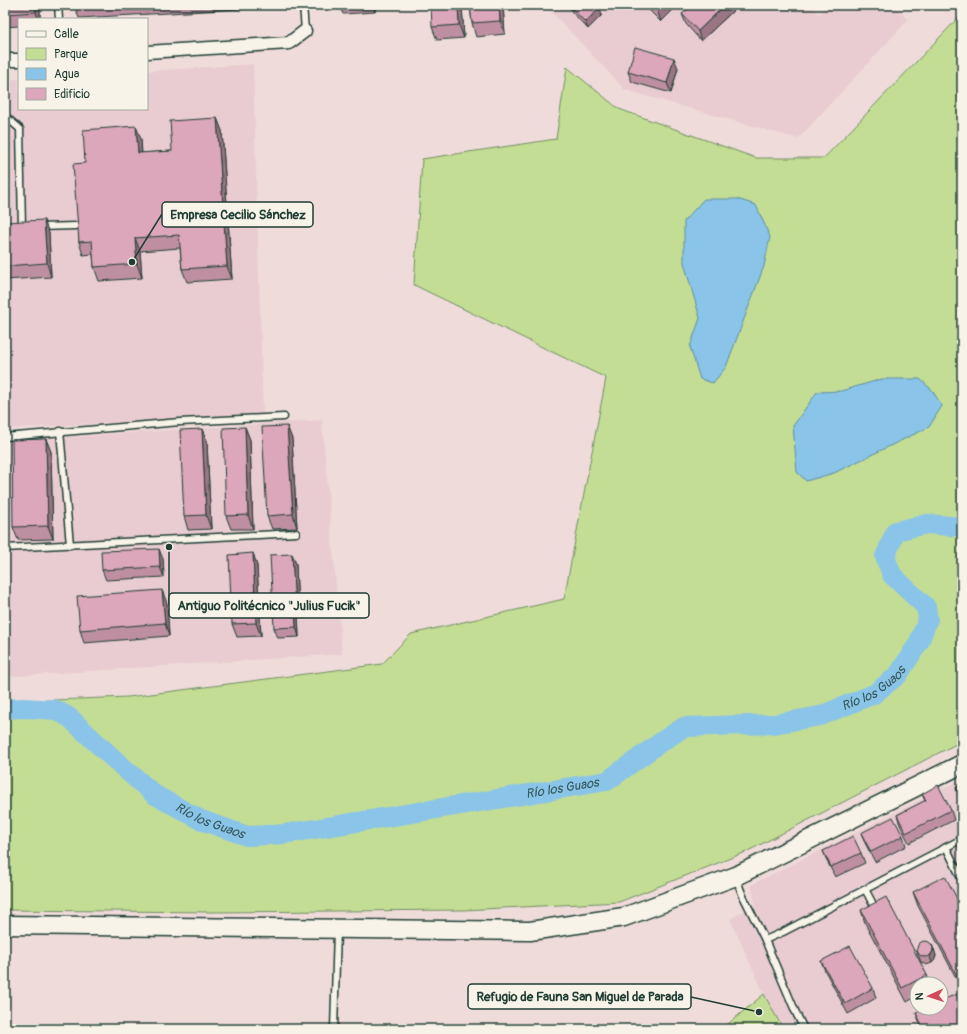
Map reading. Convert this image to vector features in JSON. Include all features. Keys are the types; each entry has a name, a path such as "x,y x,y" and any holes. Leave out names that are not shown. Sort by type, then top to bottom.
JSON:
{"street":[{"path":"148,52 289,43 305,31"},
{"path":"5,60 18,60"},
{"path":"5,924 530,931 624,917 736,876 962,764"}],"lane":[{"path":"58,5 59,18"},
{"path":"303,5 305,31"},
{"path":"5,116 20,129 19,228 76,226"},
{"path":"5,437 60,431 284,416"},
{"path":"60,431 70,545"},
{"path":"5,548 296,533"},
{"path":"765,940 962,839"},
{"path":"946,847 962,880"},
{"path":"736,876 804,1029"},
{"path":"865,889 876,910"},
{"path":"334,1029 337,928"}],"shaded area":[{"path":"545,5 810,5 819,14 828,5 894,5 908,20 798,139 625,90"},
{"path":"253,64 263,414 5,429 5,79 18,79 18,110 148,110 148,71"},
{"path":"322,420 342,654 5,677 5,441"},
{"path":"962,779 962,1029 783,1029 764,994 730,919 755,904 751,885"}],"green space":[{"path":"962,14 962,741 746,852 619,902 464,910 213,912 5,910 5,702 128,697 382,664 411,634 564,599 606,378 414,285 422,159 556,139 567,67 619,109 756,158 824,158"},
{"path":"764,994 783,1029 722,1029"}],"water":[{"path":"704,199 737,199 756,205 770,237 764,266 726,367 713,383 700,379 690,347 700,318 684,263 684,221"},
{"path":"882,379 920,379 932,390 942,406 929,427 834,473 806,481 797,472 793,426 817,392 841,391"}],"building":[{"path":"5,5 35,5 36,12 5,14"},
{"path":"431,5 458,5 459,25 432,27"},
{"path":"470,5 499,5 500,21 472,23"},
{"path":"569,5 597,5 600,8 585,22"},
{"path":"653,5 660,5 657,9"},
{"path":"692,5 725,5 698,31 682,14"},
{"path":"635,47 674,58 667,83 628,72"},
{"path":"217,118 227,266 182,269 179,235 135,238 137,264 94,267 92,241 79,242 73,164 85,163 83,130 136,126 138,153 172,151 170,121"},
{"path":"44,220 47,263 5,266 5,222"},
{"path":"287,426 293,514 267,516 262,427"},
{"path":"245,427 248,515 226,516 223,428"},
{"path":"202,429 206,515 184,516 180,430"},
{"path":"46,439 48,526 13,527 12,440"},
{"path":"159,549 160,567 102,570 101,551"},
{"path":"253,553 256,623 232,624 229,555"},
{"path":"292,554 296,627 274,628 270,555"},
{"path":"162,590 165,623 80,630 77,596"},
{"path":"938,785 951,810 906,833 897,815 926,800 922,794"},
{"path":"962,785 962,801 956,788"},
{"path":"893,817 903,836 871,852 861,833"},
{"path":"853,836 861,853 831,867 823,851"},
{"path":"945,876 962,908 962,985 913,892"},
{"path":"886,897 927,975 909,976 909,984 902,988 861,910"},
{"path":"922,941 928,941 933,946 931,955 928,957 922,957 917,952 917,946"},
{"path":"850,946 873,988 845,1004 821,961"},
{"path":"956,994 962,1006 962,1029 924,1029 918,1016 949,1016 949,997"}],"waterway":[{"name":"Río los Guaos","path":"5,709 24,708 56,710 70,718 155,795 201,820 247,836 284,834 607,781 684,727 774,724 820,716 874,694 898,675 919,642 928,619 926,607 892,575 885,557 896,531 927,524 962,527"}],"place":[{"name":"Empresa Cecilio Sánchez","path":"132,262"},
{"name":"Antiguo Politécnico \"Julius Fucik\"","path":"169,547"},
{"name":"Refugio de Fauna San Miguel de Parada","path":"759,1012"}]}
